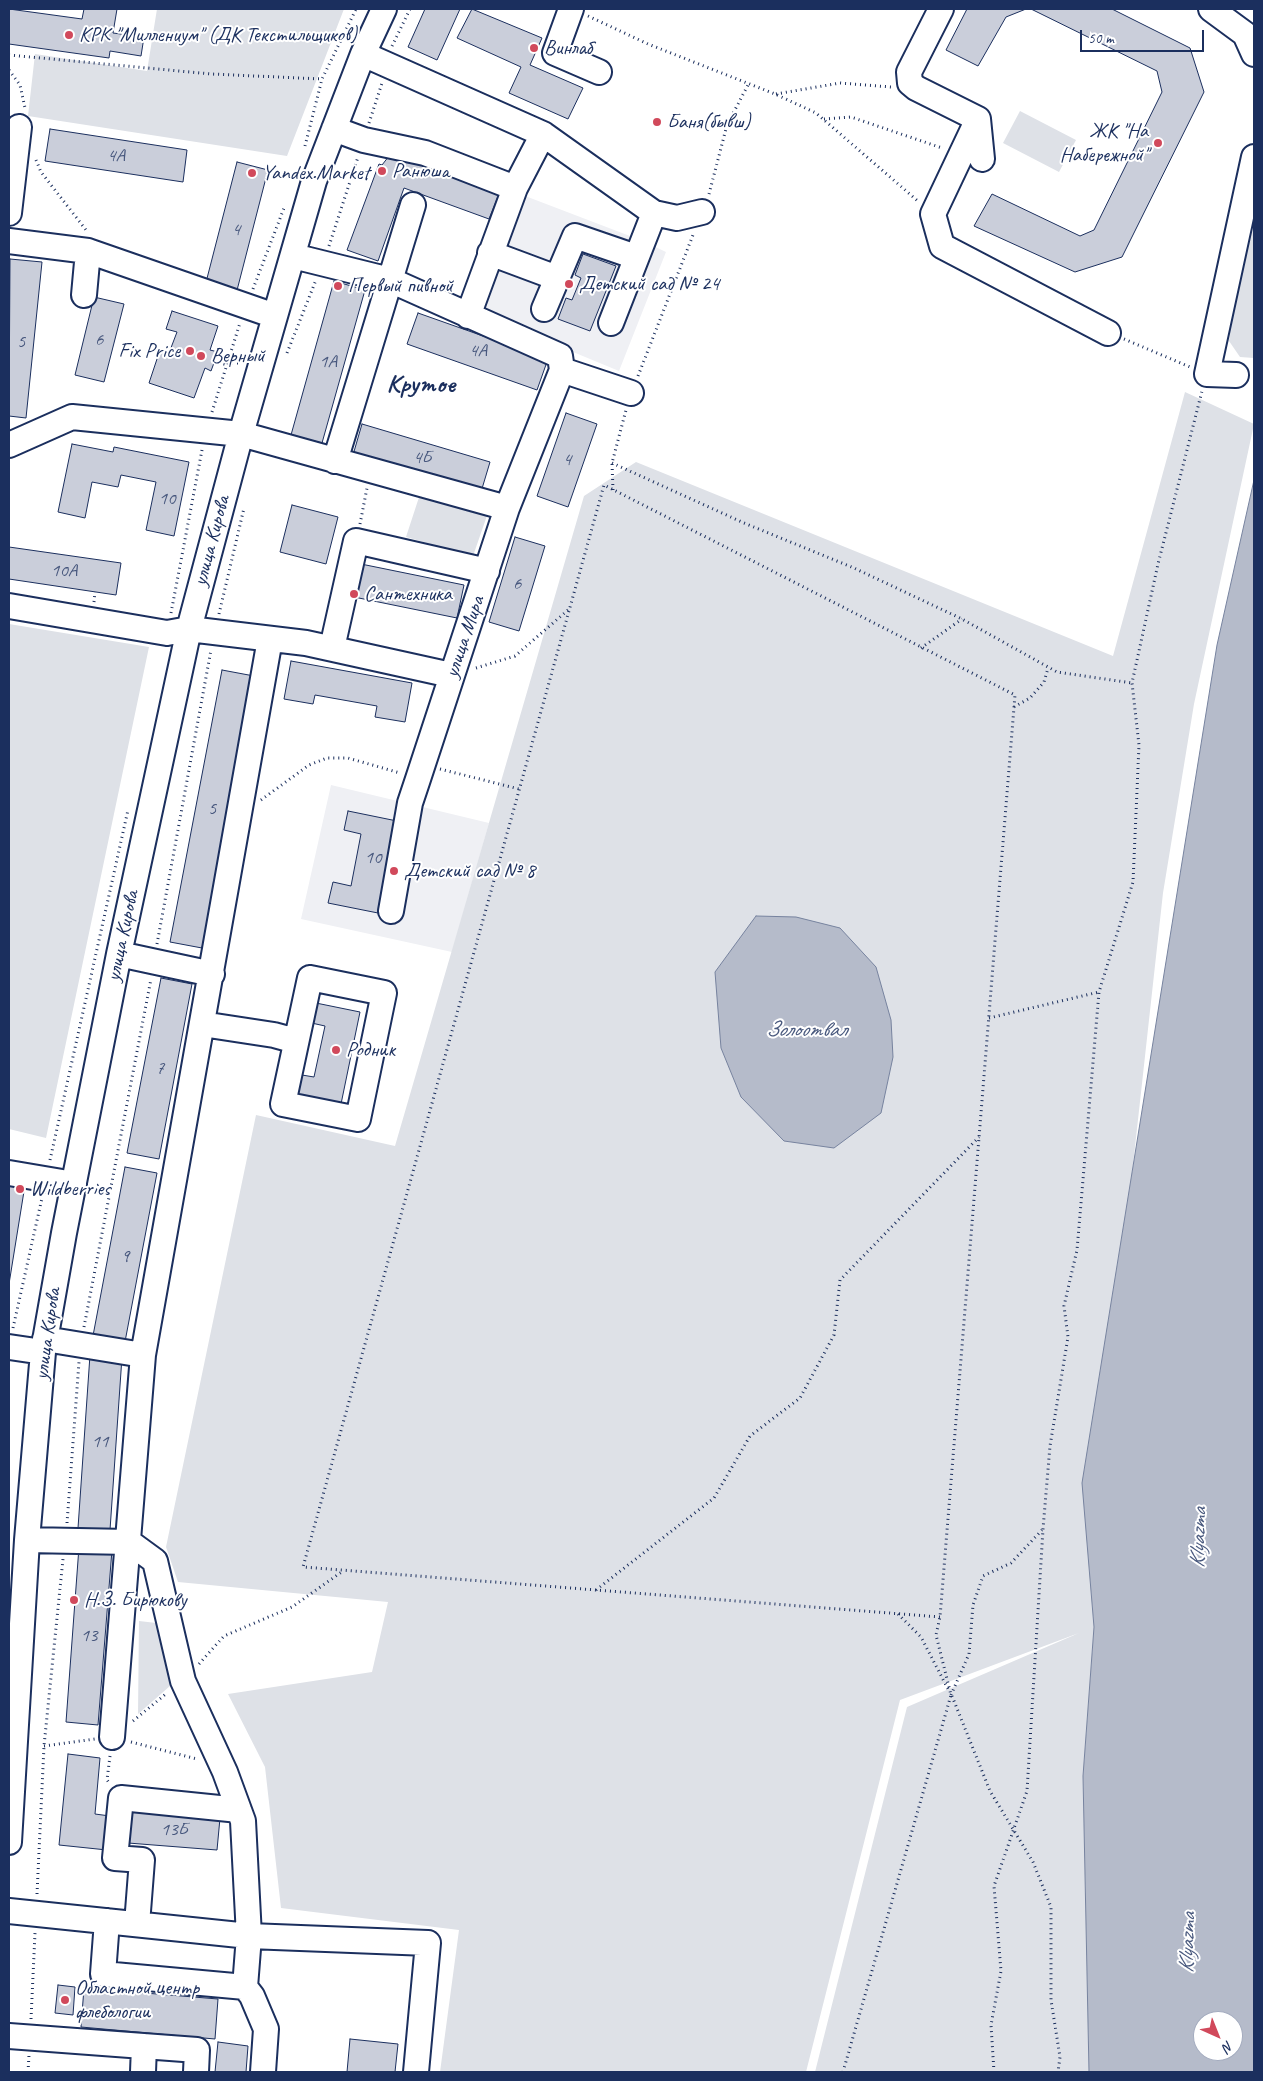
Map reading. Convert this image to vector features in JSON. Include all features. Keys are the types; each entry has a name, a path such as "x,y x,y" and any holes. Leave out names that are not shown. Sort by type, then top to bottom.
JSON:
{"street":[{"name":"улица Кирова","path":"9,1842 27,1540 44,1345 119,954 189,629 240,434 314,182 363,54 384,9"},
{"path":"572,9 555,52 599,72"},
{"path":"940,9 909,72 910,83 916,88 978,118"},
{"path":"1212,9 1244,34 1254,54"},
{"path":"363,54 543,134 654,213 678,218 702,212"},
{"path":"978,118 982,159"},
{"path":"978,118 932,214 942,246 1108,333"},
{"path":"9,214 22,122"},
{"path":"334,128 364,140 425,153 515,188"},
{"path":"468,316 515,188 543,134"},
{"path":"1236,374 1206,374 1254,157"},
{"path":"335,461 413,205"},
{"path":"611,323 654,213"},
{"path":"544,309 575,236 636,257"},
{"path":"9,241 89,244 275,316"},
{"path":"84,295 89,244"},
{"path":"490,253 557,278"},
{"path":"293,256 390,280 560,356 562,370 631,393"},
{"name":"улица Мира","path":"391,911 410,803 507,508 562,370"},
{"path":"9,445 72,417 240,434 507,508"},
{"path":"332,648 356,541 487,572"},
{"path":"9,606 167,633 189,629 332,648 451,675"},
{"path":"112,1737 143,1356 270,639"},
{"path":"119,954 212,974"},
{"path":"310,978 384,993 358,1120 283,1104 296,1041 310,978"},
{"path":"202,1024 274,1035 296,1041"},
{"path":"9,1173 74,1184"},
{"path":"9,1347 44,1345 81,1346 143,1356"},
{"path":"27,1540 66,1539 129,1542 155,1560 183,1681 225,1772 243,1821 249,1936 245,1987 252,1996 266,2029 263,2072"},
{"path":"137,1924 142,1860 115,1858 121,1798 239,1810"},
{"path":"9,1911 249,1936 428,1943 416,2072"},
{"path":"108,1921 103,1974 245,1987"},
{"path":"19,2036 197,2050 196,2072"},
{"path":"142,2072 144,2046"}],"path":[{"path":"572,9 648,44 776,94 816,113 932,214"},
{"path":"9,56 211,74 322,79"},
{"path":"9,70 20,85 22,122"},
{"path":"613,490 612,463 631,393 712,188 726,125 749,83"},
{"path":"776,94 840,83 889,87 910,83"},
{"path":"823,119 851,117 946,149"},
{"path":"33,153 41,172 89,244"},
{"path":"284,359 324,263"},
{"path":"994,2072 990,2025 1001,1971 994,1886 1027,1791 1042,1529 1050,1446 1068,1337 1064,1306 1077,1250 1099,992 1133,882 1139,745 1132,683 1158,564 1206,374 1108,333"},
{"path":"214,361 227,365"},
{"path":"612,463 744,523 854,568 962,619 1057,672 1132,683"},
{"path":"356,541 371,471"},
{"path":"940,1617 303,1567 604,486 1015,695 940,1617 936,1634 951,1695"},
{"path":"28,2072 19,2036 36,1913 44,1746 66,1539 81,1346 214,633 244,507"},
{"path":"451,675 515,656 569,608"},
{"path":"921,648 962,619"},
{"path":"1014,707 1030,698 1044,682 1048,668"},
{"path":"239,817 294,774 308,765 327,758 348,758 519,789"},
{"path":"989,1018 1099,992"},
{"path":"596,1590 714,1498 750,1436 800,1398 834,1335 840,1280 980,1137"},
{"path":"843,2072 951,1695 969,1654 973,1605 983,1576 1011,1563 1042,1529"},
{"path":"898,1614 921,1637 951,1695 990,1791 1033,1862 1051,1907 1051,2000 1060,2057 1058,2072"},
{"path":"121,1798 107,1780 112,1737 193,1756 202,1761"}],"shaded area":[{"path":"157,9 344,9 287,156 28,116 35,54 147,71"},
{"path":"1020,111 1076,140 1059,172 1003,143"},
{"name":"Детский сад № 24","path":"520,194 643,241 666,252 619,371 474,311"},
{"path":"1254,218 1254,358 1240,357 1229,341 1232,315"},
{"path":"1185,392 1254,424 1194,704 1163,893 1132,1174 1083,1479 1094,1627 1083,1776 1089,2072 815,2072 907,1707 1079,1633 900,1700 806,2072 440,2072 459,1930 281,1908 265,1767 228,1694 372,1672 388,1602 178,1582 166,1547 256,1115 395,1146 584,496 636,462 1113,656"},
{"path":"422,488 490,507 473,556 406,537"},
{"path":"9,624 149,647 46,1138 9,1129"},
{"name":"Детский сад № 8","path":"331,785 489,823 452,952 301,919"},
{"path":"139,1621 165,1624 178,1679 138,1714"}],"water":[{"name":"Klyazma","path":"1254,480 1254,2072 1089,2072 1083,1776 1094,1627 1082,1483 1217,645"},
{"name":"Золоотвал","path":"756,916 796,917 840,928 876,967 891,1020 893,1057 881,1113 834,1148 784,1141 741,1097 721,1048 715,972"}],"building":[{"name":"КРК \"Миллениум\" (ДК Текстильщиков)","path":"9,9 82,19 84,9 117,9 113,33 144,37 141,56 110,51 109,58 9,44"},
{"path":"425,9 460,9 437,60 408,47"},
{"path":"472,9 542,38 530,65 583,88 568,119 509,93 521,67 457,38"},
{"path":"967,9 1026,9 1006,17 978,66 946,50"},
{"name":"ЖК \"На Набережной\"","path":"1031,9 1112,9 1190,48 1204,92 1122,257 1075,272 974,226 992,194 1080,236 1094,230 1162,92 1157,71"},
{"path":"50,129 187,150 183,182 45,161"},
{"path":"403,153 501,189 489,219 404,188 378,261 347,250 379,164 382,165 389,156"},
{"path":"237,162 268,170 235,298 204,290"},
{"path":"583,254 616,266 590,331 558,319 566,298 572,300 581,278 575,275"},
{"path":"10,259 42,262 26,418 9,416"},
{"path":"334,281 365,290 322,443 291,435"},
{"path":"94,297 124,304 104,382 75,375"},
{"path":"172,311 218,326 210,350 218,352 211,371 205,368 194,398 149,383 160,350 169,353 177,332 166,329"},
{"path":"418,313 548,359 537,390 407,344"},
{"path":"566,413 597,424 568,507 537,496"},
{"path":"362,424 490,462 481,492 353,455"},
{"path":"72,444 113,452 114,447 189,462 174,536 146,530 156,482 121,475 118,487 92,482 85,518 58,512"},
{"path":"292,505 338,517 326,564 280,552"},
{"path":"515,537 545,546 519,631 489,622"},
{"path":"9,547 121,563 116,595 9,579"},
{"path":"356,563 464,585 457,618 349,596"},
{"path":"291,661 412,683 405,722 375,717 377,706 315,695 313,704 284,699"},
{"path":"222,670 254,676 202,948 170,942"},
{"name":"Детский сад № 8","path":"348,811 397,821 378,913 328,903 333,882 351,886 361,834 344,830"},
{"path":"161,978 192,984 159,1159 127,1153"},
{"name":"Родник","path":"311,1002 360,1012 341,1104 291,1094 296,1074 314,1077 325,1026 307,1022"},
{"path":"125,1167 157,1173 124,1347 92,1341"},
{"path":"9,1182 25,1185 9,1284"},
{"path":"90,1355 122,1357 110,1530 78,1528"},
{"path":"79,1547 112,1550 98,1725 66,1722"},
{"path":"68,1754 100,1758 95,1814 110,1816 107,1850 59,1845"},
{"path":"131,1811 220,1818 217,1850 128,1843"},
{"name":"Областной центр флебологии","path":"58,1985 75,1987 73,2015 55,2013"},
{"path":"84,1988 218,1999 215,2039 81,2027"},
{"path":"350,2039 398,2044 395,2072 347,2072"},
{"path":"218,2042 248,2046 246,2072 215,2072"}],"place":[{"name":"КРК \"Миллениум\" (ДК Текстильщиков)","path":"69,35"},
{"name":"Винлаб","path":"534,48"},
{"name":"Баня(бывш)","path":"657,122"},
{"name":"ЖК \"На Набережной\"","path":"1158,143"},
{"name":"Ранюша","path":"382,171"},
{"name":"Yandex.Market","path":"252,173"},
{"name":"Детский сад № 24","path":"569,284"},
{"name":"Первый пивной","path":"338,286"},
{"name":"Fix Price","path":"190,351"},
{"name":"Верный","path":"201,356"},
{"name":"Сантехника","path":"354,594"},
{"name":"Детский сад № 8","path":"394,871"},
{"name":"Родник","path":"336,1050"},
{"name":"Wildberries","path":"20,1189"},
{"name":"Н.З. Бирюкову","path":"74,1600"},
{"name":"Областной центр флебологии","path":"65,2000"}],"district":[{"name":"Крутое","path":"421,385"}]}
